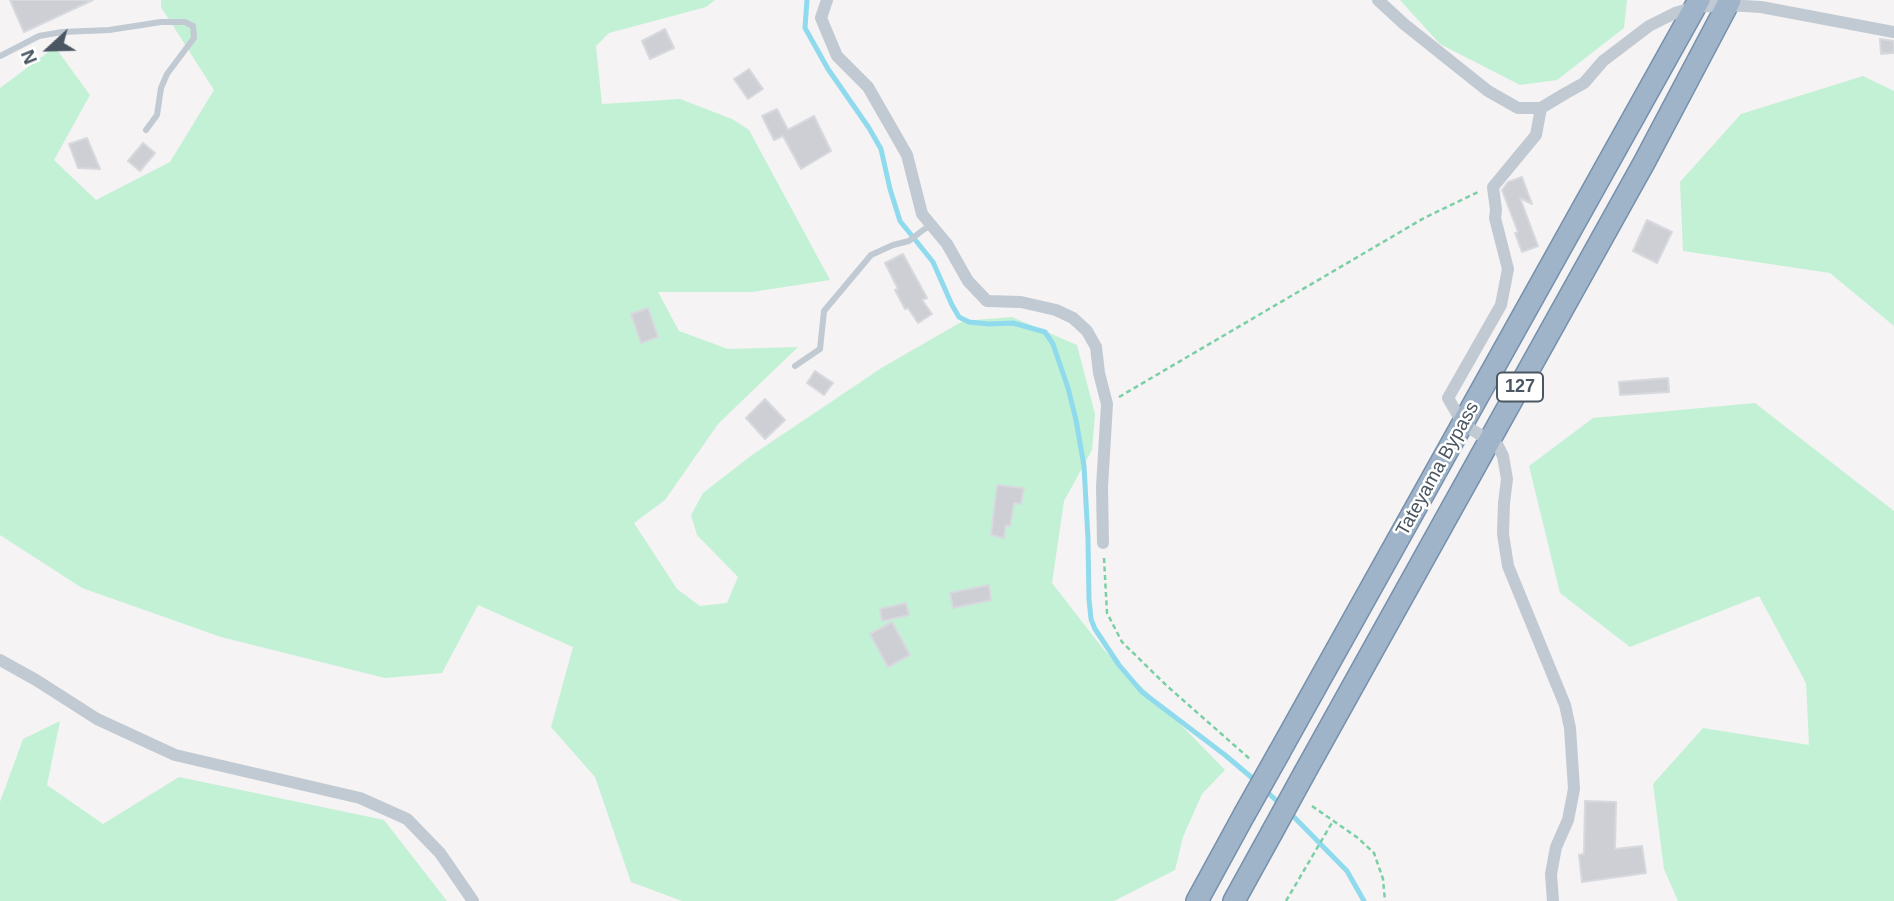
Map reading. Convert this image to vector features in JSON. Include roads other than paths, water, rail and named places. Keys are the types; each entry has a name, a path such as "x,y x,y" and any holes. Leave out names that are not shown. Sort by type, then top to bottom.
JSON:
{"highway":[{"name":"Tateyama Bypass","path":"1234,901 1645,161 1729,3"},
{"name":"Tateyama Bypass","path":"1196,901 1697,4"}],"street":[{"path":"827,0 821,18 837,56 868,87 907,155 927,228 947,244 968,281 987,301 1021,302 1056,310 1073,318 1087,331 1096,347 1107,404 1102,543"},
{"path":"1378,0 1488,91 1518,108 1541,108 1584,83 1603,61 1648,26 1697,4 1729,3 1761,7 1894,32"},
{"path":"1541,108 1536,135 1493,187 1495,218 1508,269 1501,305 1448,398 1464,424 1498,446 1503,456 1507,479 1503,534 1508,566 1565,705 1570,728 1574,789 1568,820 1556,848 1551,874 1555,899"},
{"path":"0,660 97,719 176,755 360,798 407,820 440,853 472,901"}],"lane":[{"path":"0,56 39,36 62,32 109,30 161,22 185,22 193,26 194,38 167,74 161,88 157,115 146,130"},
{"path":"795,366 820,349 824,311 871,255 909,241 927,228"}],"waterway":[{"path":"807,0 805,28 828,69 881,149 900,221 933,262 959,317 969,322 1013,323 1045,332 1053,344 1068,388 1084,466 1089,599 1095,629 1119,665 1142,692 1257,782"},
{"path":"1264,789 1280,804"},
{"path":"1290,813 1347,871 1364,901"}]}
